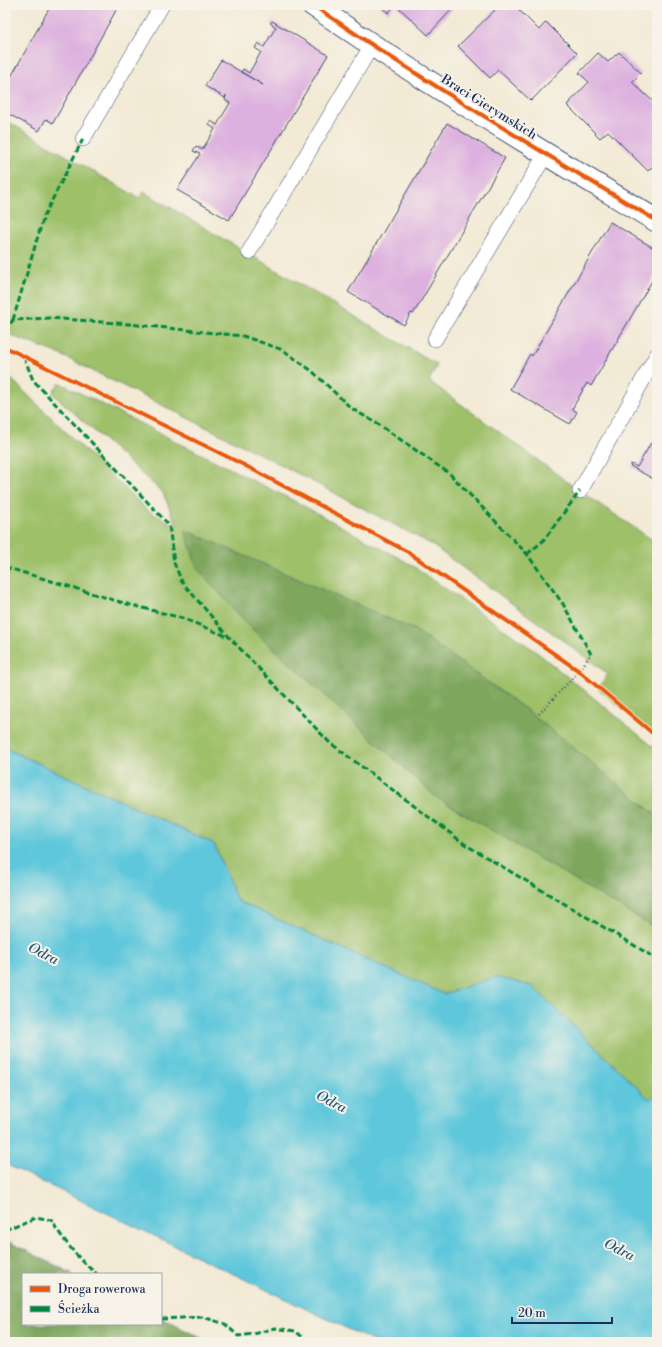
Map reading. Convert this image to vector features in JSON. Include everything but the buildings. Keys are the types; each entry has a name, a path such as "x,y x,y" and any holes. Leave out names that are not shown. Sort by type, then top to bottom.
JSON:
{"street":[{"name":"Braci Gierymskich","path":"313,5 372,45 546,154 657,221"}],"lane":[{"path":"83,139 162,5"},
{"path":"249,252 372,45"},
{"path":"435,339 546,154"},
{"path":"580,491 657,355"}],"path":[{"path":"539,714 578,672 591,654"}],"green space":[{"path":"5,120 139,198 144,192 437,365 429,381 580,491 657,543 657,737 598,688 608,674 429,543 274,461 55,352 12,336 5,329"},
{"path":"5,373 148,511 177,526 163,493 53,394 54,389 60,383 302,505 410,564 534,650 657,750 657,1094 650,1100 532,986 495,977 444,994 237,901 214,844 5,748"},
{"path":"185,530 415,630 528,711 657,816 657,929 436,797 249,626 197,568"},
{"path":"5,1240 71,1273 22,1273 22,1325 162,1325 162,1318 209,1342 5,1342"}],"water":[{"name":"Odra","path":"5,748 214,844 237,901 444,994 495,977 532,986 649,1099 657,1094 657,1342 375,1342 5,1164"}],"marked path":[{"path":"13,320 44,216 83,139"},
{"path":"5,331 13,320 49,318 129,324 243,336 283,350 312,371 351,408 381,426 450,474 527,554 563,604 591,654"},
{"path":"24,357 33,380 169,525 174,563 182,582 229,637 329,742 466,845 657,959"},
{"path":"527,554 543,541 580,491"},
{"path":"5,567 127,604 182,618 226,636"},
{"path":"5,1230 36,1217 51,1220 72,1249 96,1273"},
{"path":"162,1319 203,1317 225,1324 238,1336 254,1334 275,1328 295,1331 309,1342"}],"cycle path":[{"path":"313,5 440,89 657,221"},
{"path":"5,347 244,465 408,552 579,671 657,737"}]}
